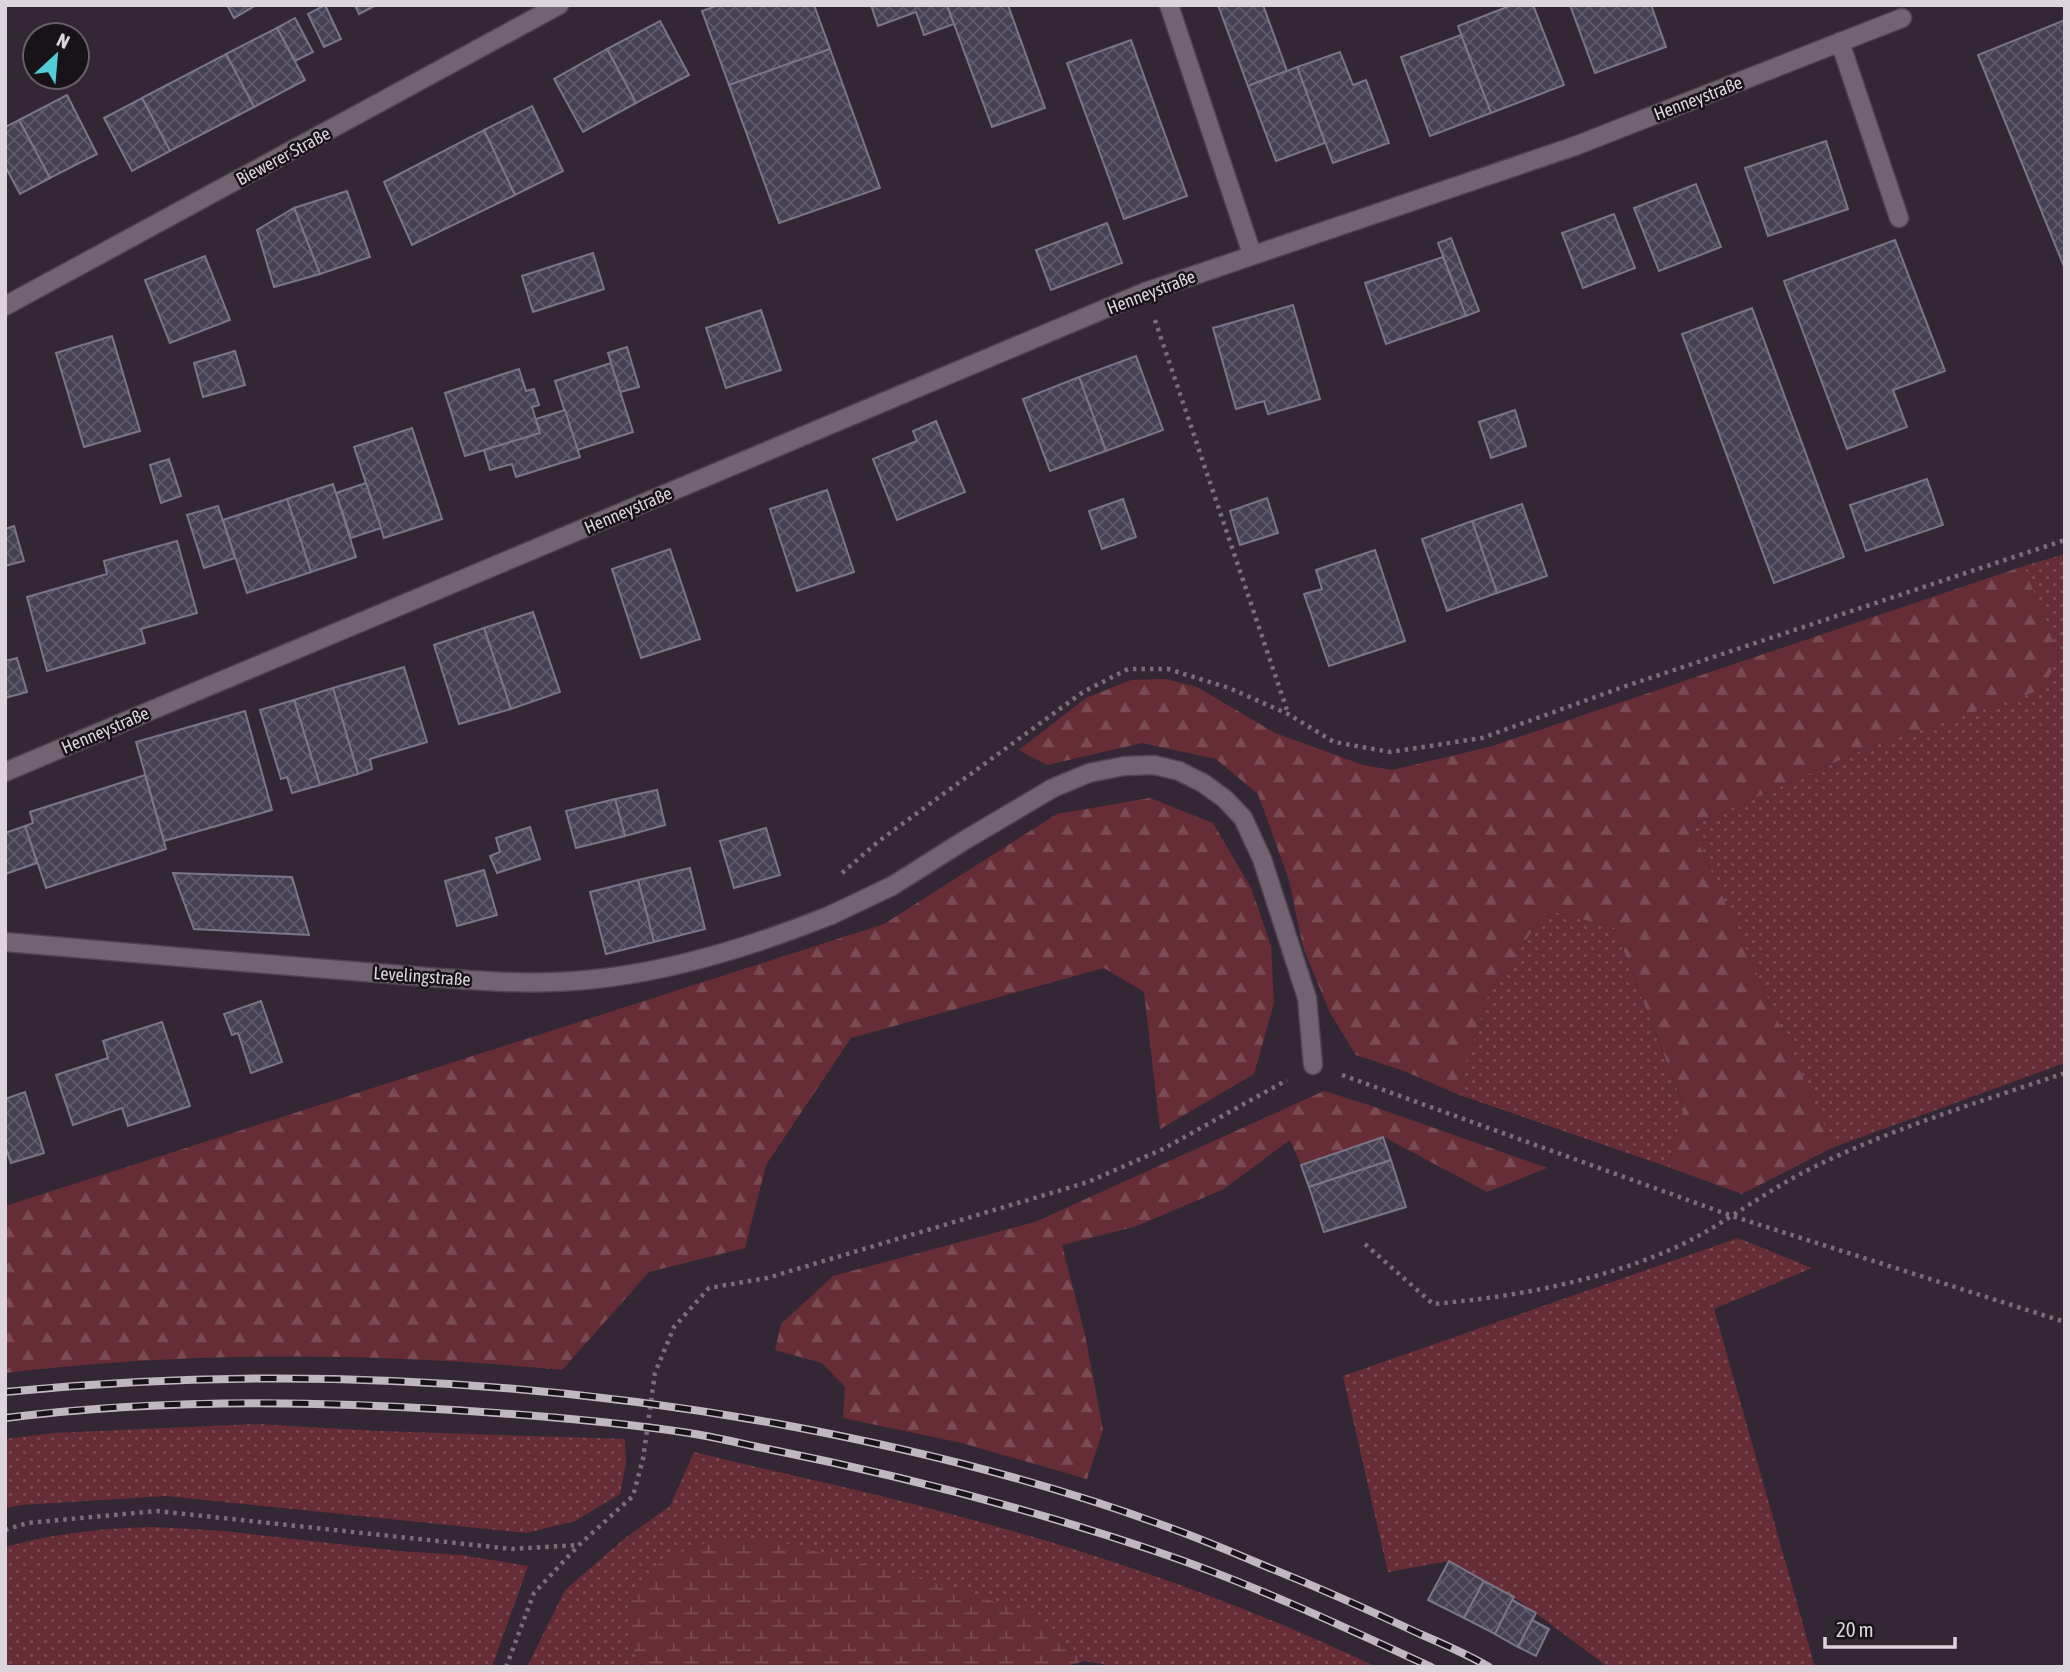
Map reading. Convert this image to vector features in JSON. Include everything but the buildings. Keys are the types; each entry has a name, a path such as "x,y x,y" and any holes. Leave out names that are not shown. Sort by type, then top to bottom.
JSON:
{"street":[{"name":"Biewerer Straße","path":"5,306 559,5"},
{"path":"1169,5 1252,254"},
{"name":"Henneystraße","path":"5,772 1145,292 1575,146 1902,18"},
{"path":"1840,42 1899,218"},
{"name":"Levelingstraße","path":"5,942 491,981 586,980 649,970 724,951 831,915 892,887 1053,788 1089,774 1124,766 1154,765 1180,771 1203,783 1225,799 1243,818 1262,859 1307,998 1313,1065"}],"path":[{"path":"1145,292 1288,714"},
{"path":"831,915 828,902 830,891 847,866 1083,692 1128,669 1168,669 1229,688 1288,714 1334,742 1390,752 1482,738 1623,687 2065,540"},
{"path":"506,1667 534,1593 579,1545 633,1496 643,1459 655,1373 674,1327 709,1288 767,1278 1088,1182 1163,1149 1313,1065 1732,1216 2065,1321"},
{"path":"1365,1244 1433,1304 1494,1299 1601,1275 1671,1250 1811,1168 1908,1128 2065,1073"},
{"path":"5,1530 27,1523 157,1511 512,1549 579,1545"}],"green space":[{"path":"2065,554 2065,1063 1834,1147 1691,826 1874,745 2043,689 2058,655 2024,566"},
{"path":"2024,566 2058,655 2044,689 1874,745 1691,826 1834,1147 1742,1194 1668,1167 1684,1107 1615,928 1547,910 1488,995 1457,1094 1404,1071 1356,1055 1330,1013 1303,947 1289,880 1258,794 1216,759 1142,743 1047,765 1019,750 1086,698 1131,680 1165,679 1197,687 1275,733 1363,765 1392,770 1489,747"},
{"path":"1150,798 1213,823 1251,888 1271,946 1274,1003 1254,1074 1160,1129 1144,992 1104,968 851,1038 766,1165 745,1248 649,1272 562,1370 423,1360 283,1356 143,1361 5,1373 5,1206 884,924 1057,814"},
{"path":"1547,910 1615,928 1684,1108 1668,1167 1457,1094 1488,995"},
{"path":"1324,1091 1547,1168 1487,1192 1384,1137 1301,1165 1290,1140 1224,1189 1134,1227 1062,1245 1085,1335 1103,1430 1087,1479 962,1443 843,1418 845,1387 822,1363 775,1350 781,1324 833,1276 1035,1222"},
{"path":"1738,1238 1812,1268 1714,1309 1815,1667 1608,1667 1514,1597 1449,1561 1388,1572 1343,1376"},
{"path":"257,1424 625,1439 626,1463 620,1494 575,1521 526,1533 166,1496 5,1508 5,1439 54,1433"},
{"path":"694,1452 915,1505 1111,1561 1272,1621 1376,1667 1118,1667 1084,1661 1026,1613 780,1542 628,1636 640,1664 638,1667 527,1667 565,1590 624,1539 670,1506"},
{"path":"156,1527 223,1531 399,1551 461,1555 528,1566 492,1667 5,1667 5,1547 80,1532"},
{"path":"710,1541 780,1542 958,1589 1026,1613 1084,1661 1064,1667 649,1667 640,1664 628,1636 628,1595 664,1559"}],"railway":[{"path":"5,1392 199,1380 393,1381 586,1396 779,1424 974,1467 1118,1509 1203,1540 1304,1582 1455,1649 1489,1667"},
{"path":"5,1418 173,1404 342,1404 542,1416 699,1435 914,1481 1105,1535 1188,1562 1258,1590 1431,1667"}]}
